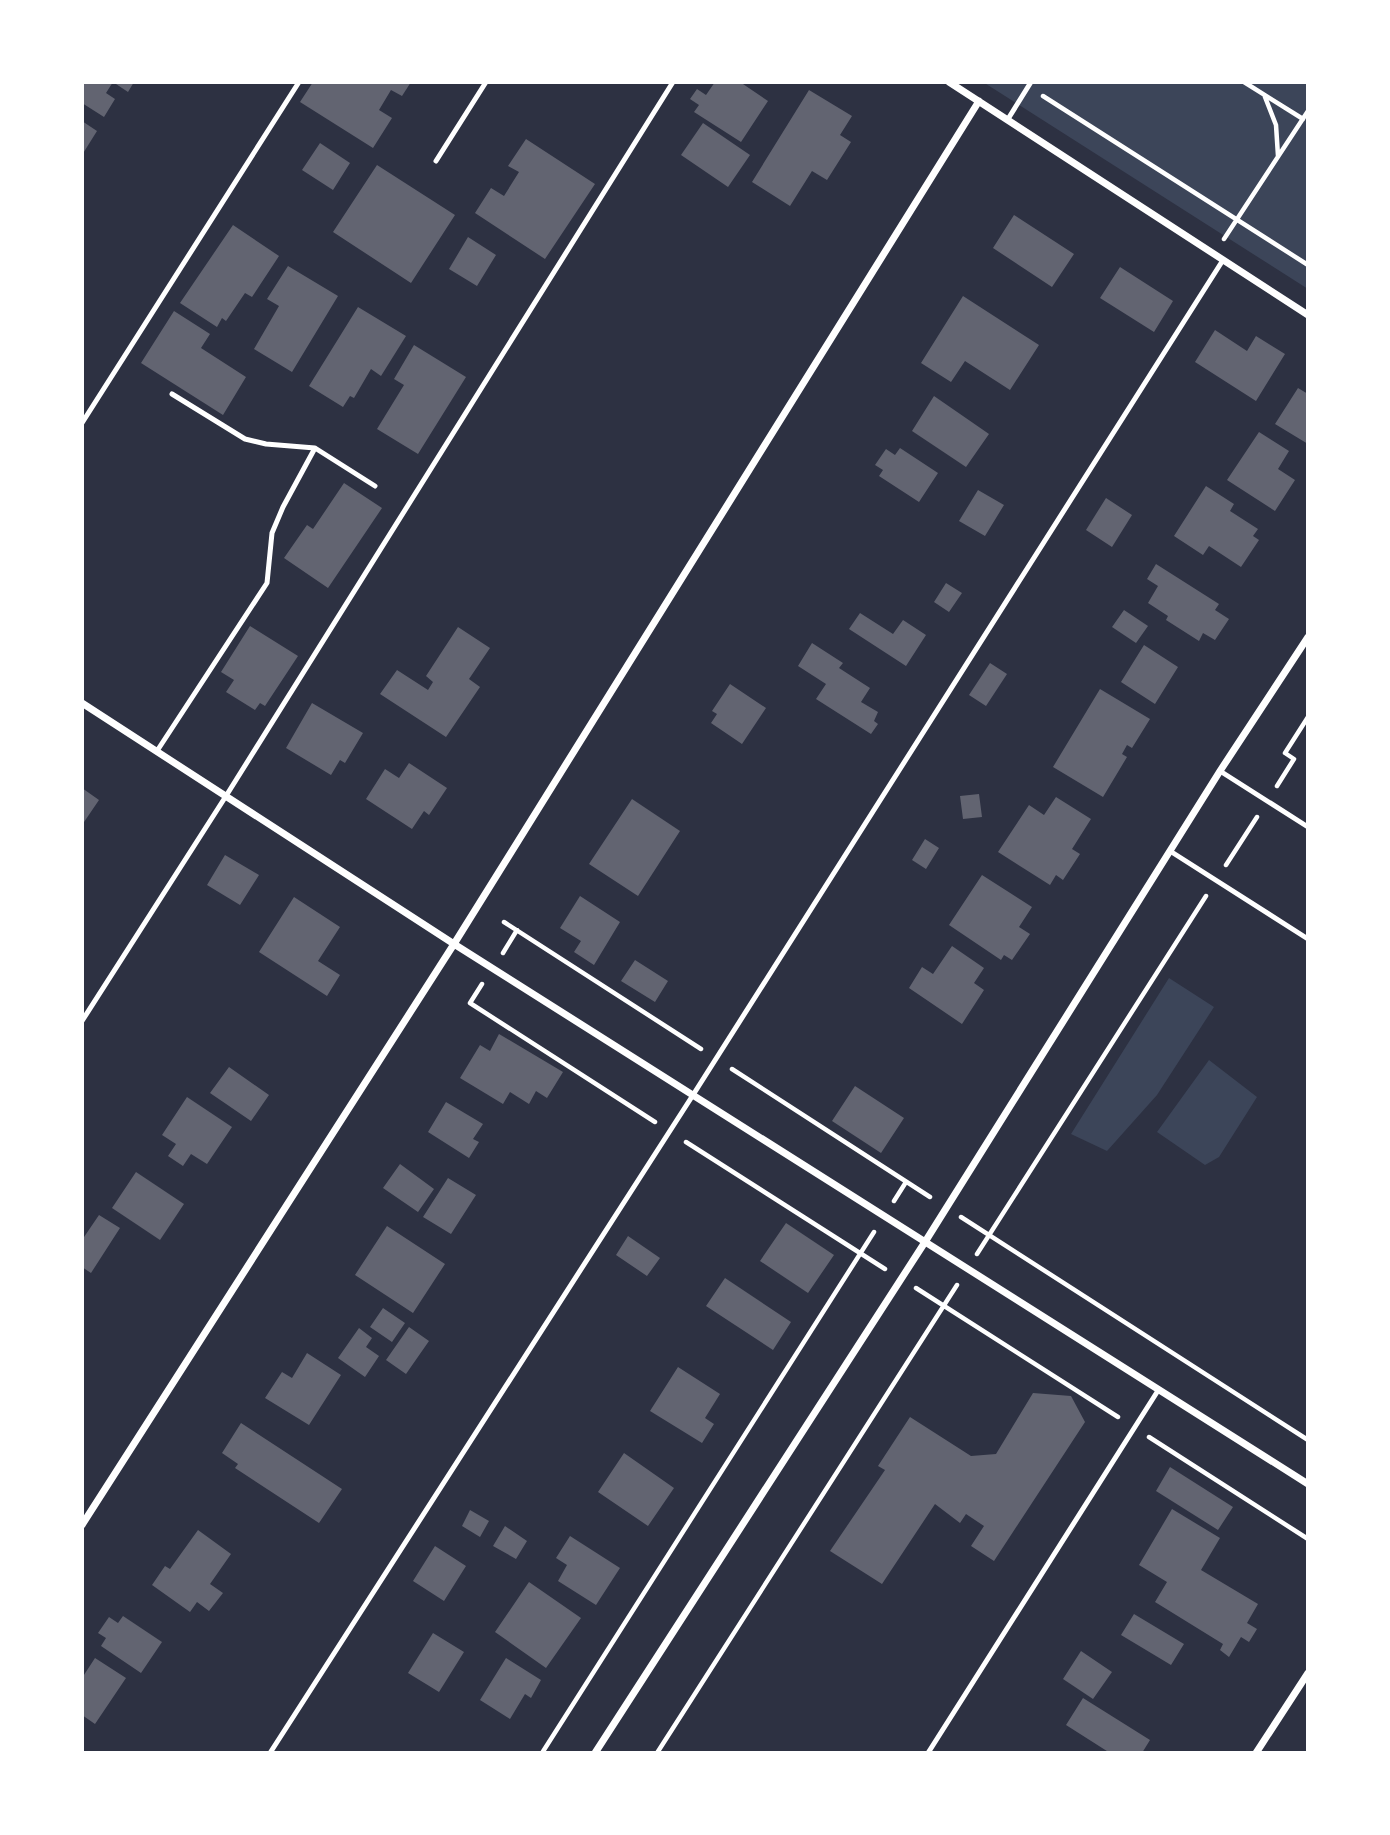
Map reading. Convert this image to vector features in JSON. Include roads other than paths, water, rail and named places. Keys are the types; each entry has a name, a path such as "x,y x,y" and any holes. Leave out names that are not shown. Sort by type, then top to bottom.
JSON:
{"street":[{"path":"949,82 1308,315"},
{"path":"82,1525 454,944 979,101"},
{"path":"595,1753 925,1242 1220,771 1308,637"},
{"path":"82,703 492,969 1308,1484"},
{"path":"1256,1753 1308,1672"}],"lane":[{"path":"82,423 299,82"},
{"path":"436,161 486,82"},
{"path":"82,1021 673,82"},
{"path":"1007,120 1029,84"},
{"path":"270,1753 716,1059 1223,260"},
{"path":"172,394 245,439 266,444 315,448 375,486"},
{"path":"157,751 267,583 272,533 315,448"},
{"path":"1220,771 1308,827"},
{"path":"1170,851 1308,939"},
{"path":"928,1753 1159,1390"}]}
